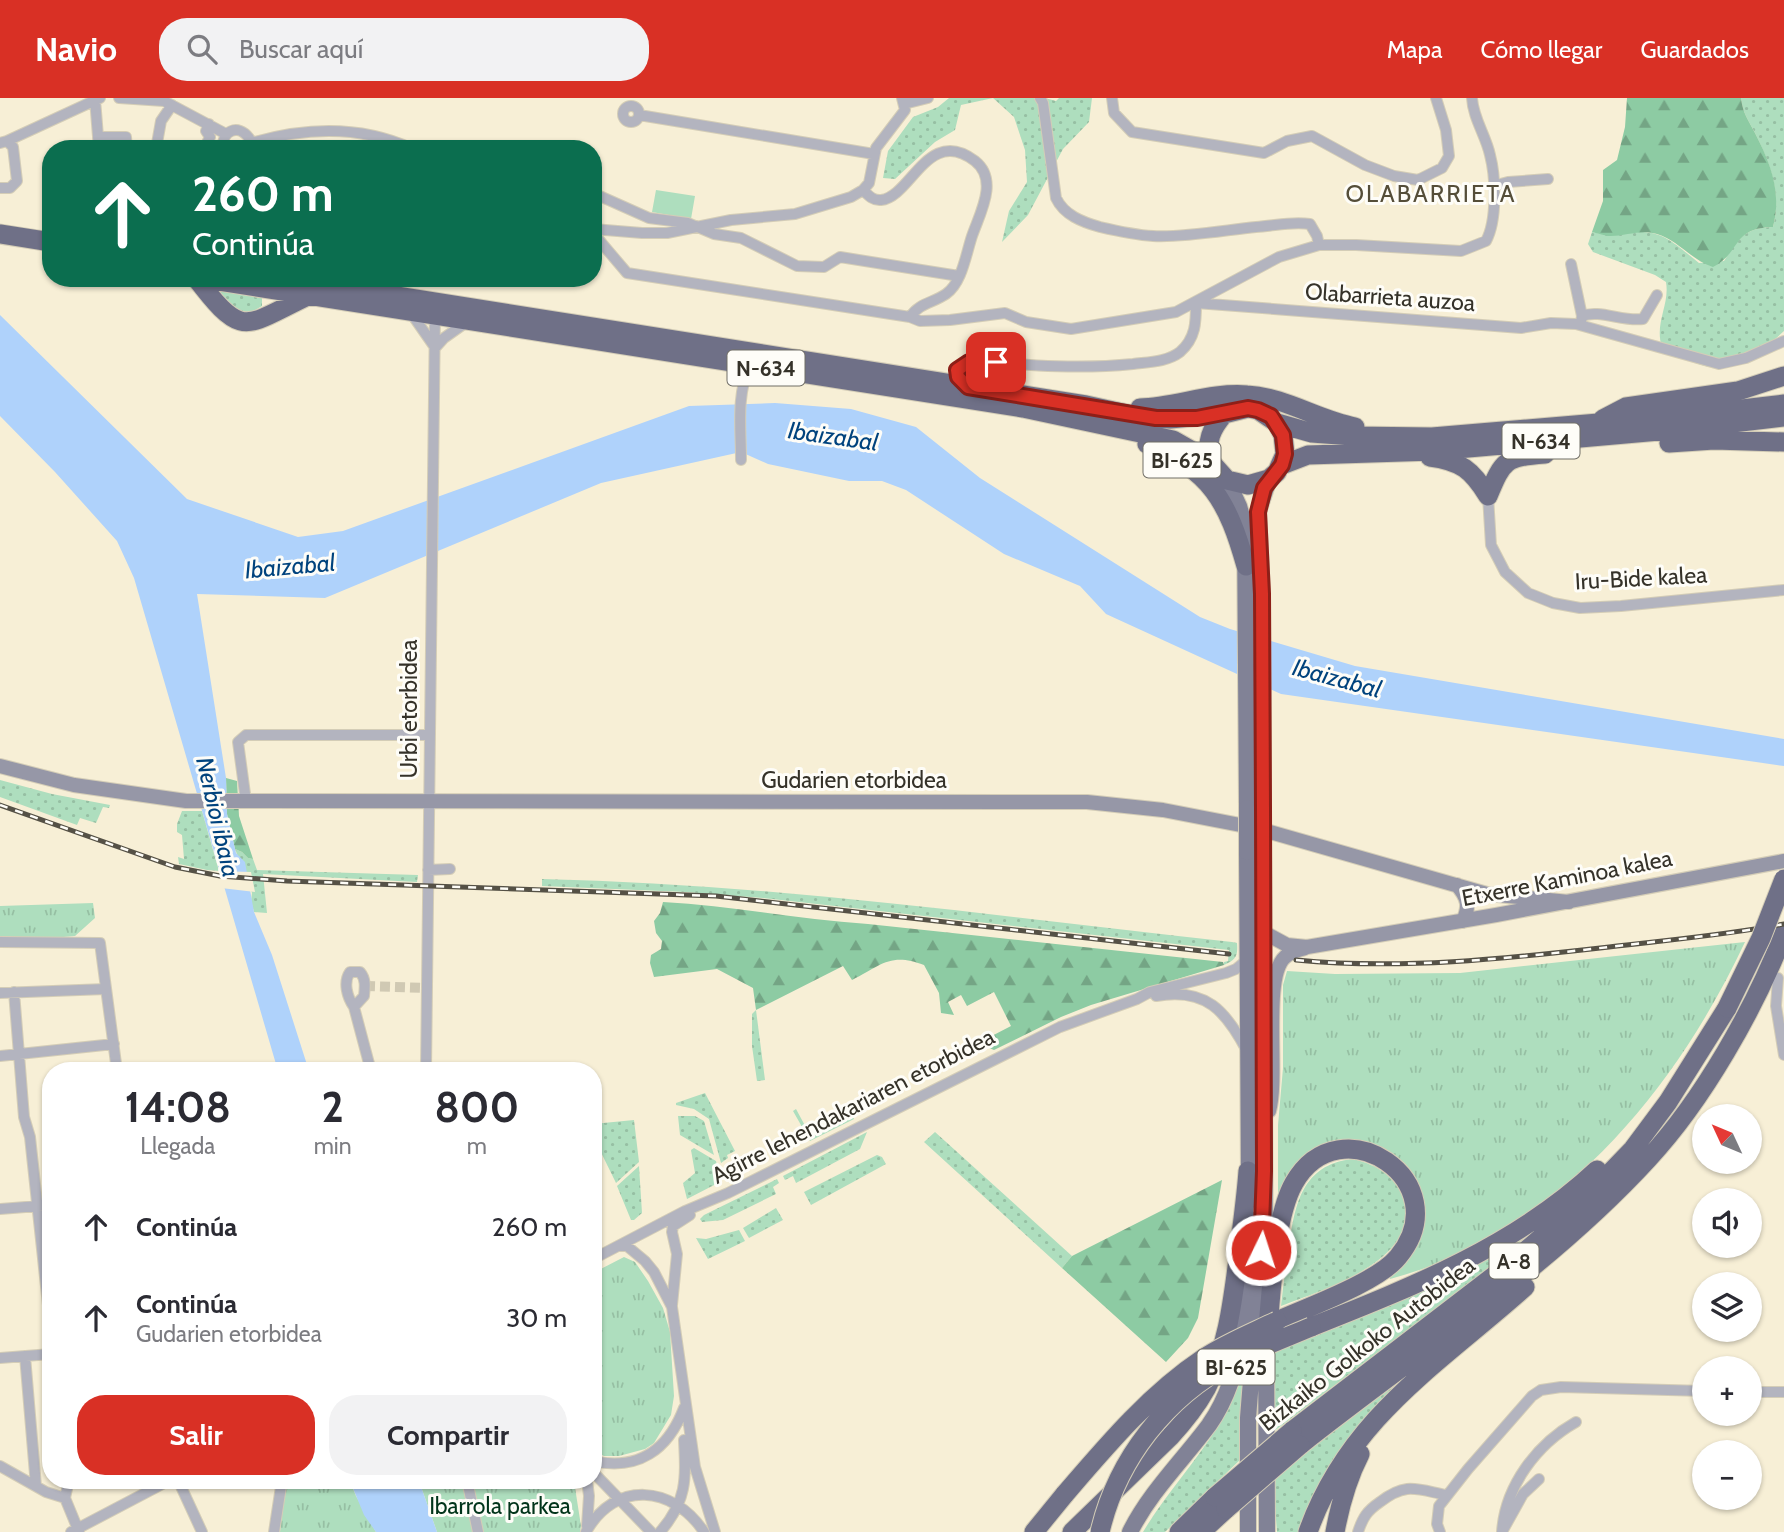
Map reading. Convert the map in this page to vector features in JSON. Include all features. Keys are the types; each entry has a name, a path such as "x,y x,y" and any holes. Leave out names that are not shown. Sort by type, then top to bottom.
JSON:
{"highway":[{"path":"0,234 42,241"},
{"path":"0,247 42,254"},
{"path":"204,287 218,306 240,323 255,321 310,295"},
{"path":"255,321 265,314 270,304 269,295 263,287"},
{"name":"N-634","path":"277,287 410,311 435,309 469,321 1063,416 1174,440 1210,461 1227,480 1248,485 1308,455 1398,453 1682,429 1784,417"},
{"name":"N-634","path":"327,287 435,309 936,382 962,378 1141,417 1170,419 1224,414 1248,408 1264,413 1277,423 1312,433 1413,437 1598,423 1784,404"},
{"path":"1598,423 1626,407 1738,391 1784,376"},
{"name":"N-634","path":"1086,405 1151,407 1246,394 1278,401 1335,422 1368,429 1392,430 1413,437"},
{"path":"1210,461 1209,436 1224,414"},
{"name":"BI-625","path":"1063,416 1087,427 1144,443 1186,463 1206,480 1221,500 1233,523 1246,566"},
{"path":"1275,472 1285,454 1285,444 1277,423"},
{"path":"1682,429 1784,430"},
{"path":"1464,467 1504,464 1521,456 1642,445 1714,440 1784,442"},
{"path":"1398,453 1440,458 1464,467 1479,481 1488,496"},
{"path":"1488,496 1504,464"},
{"name":"Bizkaiko Golkoko Autobidea","path":"1179,1532 1220,1503 1516,1259 1579,1205 1633,1149 1700,1055 1727,1008 1761,938 1784,879"},
{"name":"Bizkaiko Golkoko Autobidea","path":"1296,1438 1527,1271 1588,1220 1650,1158 1712,1073 1746,1014 1784,933"},
{"path":"1100,1532 1121,1475 1144,1436 1169,1408 1200,1382 1230,1363 1393,1295 1445,1270 1545,1213 1587,1179 1627,1141 1700,1055"},
{"path":"1036,1532 1065,1494 1126,1426 1169,1385 1206,1357 1277,1321 1372,1278 1399,1257 1416,1223 1415,1205 1412,1189 1403,1175 1385,1159 1360,1150 1338,1150 1307,1166 1293,1185 1285,1205 1280,1233 1266,1355"},
{"path":"1308,1532 1333,1478 1367,1427 1422,1372 1501,1309 1589,1230 1650,1158"},
{"path":"1072,1532 1170,1437 1207,1387 1221,1350 1231,1310 1246,1206 1248,1171"},
{"path":"1277,1321 1345,1304 1445,1270"},
{"path":"1335,1532 1352,1471 1363,1448 1391,1411 1447,1353"},
{"name":"Bizkaiko Golkoko Autobidea","path":"1201,1532 1220,1503"}],"main road":[{"name":"BI-625","path":"1130,1532 1161,1484 1210,1423 1228,1391 1236,1369 1245,1309 1250,1254 1248,959 1255,852 1254,594 1260,500 1275,472"},
{"name":"BI-625","path":"1227,480 1245,527 1246,566 1254,594"},
{"name":"BI-625","path":"1255,852 1264,932 1267,1532"},
{"path":"1248,1532 1248,1418 1264,1219"}],"street":[{"path":"119,98 164,101 226,134"},
{"path":"602,231 667,233 731,220 795,214 851,197 869,183 876,148 905,110 903,101 928,98"},
{"path":"1112,98 1114,113 1132,132 1264,153 1287,141 1312,136 1365,165 1394,176 1418,180 1442,168 1449,156 1446,130 1436,98"},
{"name":"Olabarrieta auzoa","path":"602,242 627,273 910,317 920,321 1005,313 1026,322 1072,329 1176,312 1279,257 1319,245 1461,251 1486,242 1492,230 1493,186 1490,154 1472,107 1472,98"},
{"path":"4,142 95,100 98,140"},
{"name":"Olabarrieta auzoa","path":"1041,101 1056,198 1060,208 1074,217 1115,230 1155,236 1270,226 1294,221 1310,224 1319,245"},
{"path":"156,140 161,121 172,105"},
{"path":"639,115 874,154"},
{"path":"208,140 210,136 206,131 209,124"},
{"path":"223,140 226,134 236,129 242,130 250,140"},
{"path":"266,140 279,135 352,131 390,140"},
{"path":"98,137 126,137 126,140"},
{"path":"0,188 10,188 17,181 13,147 4,142"},
{"path":"863,190 870,198 881,200 893,195 922,165 939,154 966,154 980,165 988,187 959,276 946,294 921,306 910,317"},
{"path":"1493,186 1548,179"},
{"path":"602,198 625,210 649,218 688,223 714,234 741,238 797,266 824,267 840,257 959,276"},
{"path":"1571,264 1581,320"},
{"path":"1581,320 1589,313 1643,319 1657,295"},
{"path":"962,378 969,362 1069,368 1110,366 1168,358 1180,352 1196,329 1196,303"},
{"name":"Olabarrieta auzoa","path":"1196,303 1521,328 1581,320"},
{"name":"Urbi etorbidea","path":"426,1062 435,309"},
{"path":"410,311 435,348 444,338 469,321"},
{"path":"1581,320 1719,365 1746,358 1784,341"},
{"path":"741,460 740,397 742,381 750,365"},
{"name":"Iru-Bide kalea","path":"1488,496 1492,545 1505,572 1528,593 1553,603 1580,608 1607,607 1784,590"},
{"path":"243,801 238,742 246,735 430,735"},
{"name":"Gudarien etorbidea","path":"0,766 74,785 186,801 1087,802 1163,810 1256,828 1487,894 1569,902"},
{"name":"Etxerre Kaminoa kalea","path":"1307,947 1359,940 1784,862"},
{"path":"428,870 450,869"},
{"path":"1457,885 1467,898 1468,908 1463,921"},
{"path":"1487,894 1496,907 1496,915"},
{"path":"1264,932 1287,945 1307,947"},
{"path":"0,942 100,943 116,1062"},
{"path":"1264,1125 1271,1108 1273,1088 1275,976 1286,956 1307,947"},
{"name":"Agirre lehendakariaren etorbidea","path":"602,1255 1060,1027 1150,992 1226,973 1248,959"},
{"path":"1778,978 1776,1006 1783,1047"},
{"path":"0,993 106,989"},
{"path":"14,992 24,1117 30,1137 42,1257"},
{"name":"Agirre lehendakariaren etorbidea","path":"1136,999 1179,994 1208,1001 1232,1024 1248,1052"},
{"path":"354,1007 369,1062"},
{"path":"0,1056 114,1044"},
{"path":"672,1307 677,1254 673,1226 728,1193"},
{"path":"0,1209 42,1206"},
{"path":"657,1226 672,1231"},
{"path":"620,1246 627,1246 654,1272 672,1307 677,1330 684,1409 685,1488 680,1505 660,1532"},
{"path":"0,1358 42,1355"},
{"path":"26,1356 36,1486"},
{"path":"1440,1532 1437,1516 1439,1506 1522,1405 1541,1390 1561,1387 1692,1391"},
{"path":"1762,1392 1784,1392"},
{"path":"602,1462 627,1464 655,1451 668,1437 684,1409"},
{"path":"684,1409 695,1467 715,1532"},
{"path":"1502,1532 1503,1513 1510,1493 1522,1473 1557,1434 1576,1422"},
{"path":"0,1466 42,1488"},
{"path":"1502,1532 1523,1493 1539,1479"},
{"path":"602,1481 651,1532"},
{"path":"1358,1532 1365,1513 1396,1489 1414,1488 1447,1495"},
{"path":"43,1489 65,1498"},
{"path":"67,1489 65,1498 76,1531 154,1489"},
{"path":"182,1489 202,1532"},
{"path":"274,1532 281,1489"},
{"path":"469,1489 478,1532"},
{"path":"586,1532 588,1489"},
{"path":"586,1532 594,1518 620,1500 639,1494 658,1496 680,1505 697,1520 704,1532"}],"green space":[{"path":"949,98 993,98 961,105 955,130 935,142 895,179 883,178 888,151 913,117 938,107"},
{"path":"993,98 1045,98 1056,101 1059,98 1092,98 1089,122 1063,149 1028,215 1002,242 1009,211 1027,182 1025,150 1014,117"},
{"path":"1627,98 1741,98 1744,112 1766,156 1773,179 1776,202 1773,227 1760,228 1743,236 1729,255 1713,267 1657,234 1644,232 1608,236 1592,232 1603,201 1603,170 1617,160 1625,127"},
{"path":"1741,98 1784,98 1784,331 1740,363 1713,367 1698,364 1662,347 1660,330 1666,282 1655,275 1593,252 1588,244 1592,232 1650,233 1673,242 1699,263 1724,261 1743,236 1755,230 1773,227 1776,202 1773,178 1744,112"},
{"path":"656,190 695,196 691,219 652,212"},
{"path":"214,290 262,298 262,306 245,316"},
{"path":"226,778 237,781 239,816 253,859 235,849 227,814"},
{"path":"0,780 52,794 110,805 109,808 103,807 96,823 80,818 77,825 0,797"},
{"path":"182,811 202,811 219,871 179,864 178,857 184,859 182,835 177,832"},
{"path":"235,849 253,859 257,870 418,875 417,882 263,874 267,913 254,912 252,893"},
{"path":"542,879 715,887 888,903 1232,942 1237,943 1237,951 1234,959 1224,965 1224,962 1228,961 1229,950 763,898 542,886"},
{"path":"663,902 1223,962 1224,965 1091,1005 994,1050 989,1048 984,1040 1011,1026 994,992 967,1006 961,995 948,1002 954,1015 941,1013 939,993 924,965 913,961 886,962 852,980 843,966 756,1010 753,988 717,969 654,977 651,955 661,949 662,941 656,933 654,921"},
{"path":"93,903 95,918 75,936 41,939 0,936 0,906"},
{"path":"1745,942 1690,1041 1658,1087 1622,1131 1582,1171 1539,1206 1492,1237 1441,1262 1390,1279 1389,1274 1408,1257 1419,1238 1424,1218 1423,1197 1415,1178 1402,1162 1384,1149 1360,1141 1343,1141 1332,1145 1278,1202 1283,985 1287,971 1335,974 1460,973"},
{"path":"756,1010 765,1080 757,1081 752,1046 752,1014"},
{"path":"705,1093 735,1151 727,1155 728,1158 721,1163 709,1119 694,1109 676,1105"},
{"path":"796,1109 809,1133 850,1112 854,1119 810,1141 793,1111"},
{"path":"678,1116 695,1116 704,1121 714,1155 680,1135"},
{"path":"634,1120 639,1162 616,1183 602,1154 602,1123"},
{"path":"867,1132 860,1149 796,1183 793,1176 785,1180 783,1176"},
{"path":"935,1132 1072,1256 1062,1268 924,1142"},
{"path":"694,1148 716,1161 720,1182 687,1199 683,1183 695,1173 691,1150"},
{"path":"877,1155 882,1157 886,1164 811,1205 804,1192"},
{"path":"1352,1159 1367,1163 1394,1181 1402,1195 1405,1217 1399,1237 1386,1254 1367,1268 1281,1306 1291,1230 1304,1189 1322,1169"},
{"path":"639,1166 642,1213 631,1220 617,1186"},
{"path":"777,1179 779,1183 773,1187 776,1194 723,1220 702,1222 700,1219 704,1215"},
{"path":"1222,1180 1198,1318 1188,1338 1166,1362 1062,1268 1072,1256"},
{"path":"1561,1207 1488,1269 1273,1432 1274,1349"},
{"path":"776,1208 783,1220 749,1238 743,1228"},
{"path":"739,1230 745,1241 708,1259 696,1238 706,1239"},
{"path":"624,1257 635,1262 663,1308 670,1332 674,1396 671,1415 654,1443 645,1449 619,1456 602,1455 602,1268"},
{"path":"1244,1367 1242,1458 1165,1532 1143,1532 1218,1426"},
{"path":"1414,1369 1301,1532 1277,1532 1273,1481 1330,1433"},
{"path":"285,1489 353,1489 376,1532 280,1532"},
{"name":"Ibarrola parkea","path":"422,1489 575,1489 580,1532 437,1532"}],"water":[{"path":"0,315 187,499 298,537 343,531 689,406 775,403 851,409 916,427 980,478 1200,617 1230,629 1355,666 1784,739 1784,766 1281,694 1106,614 1080,586 1004,554 906,490 882,481 849,481 768,464 741,452 601,483 325,598 197,594 226,778 227,814 236,853 245,862 254,912 272,955 306,1062 275,1062 134,578 117,541 0,416"},
{"path":"353,1489 422,1489 437,1532 376,1532 364,1515"}],"pier":[{"path":"216,871 251,872 255,892 221,888"}],"tunnel":[{"path":"365,986 427,988"}],"railway":[{"path":"0,805 175,867 220,876 287,881 716,896 1229,954"},
{"path":"1296,960 1374,964 1492,959 1697,937 1784,924"}],"district":[{"name":"OLABARRIETA","path":"1431,193"}],"route":[{"path":"996,362 969,362 957,370 958,377 968,387 1086,405 1141,417 1197,418 1248,408 1271,416 1283,435 1285,454 1282,465 1264,488 1258,512 1262,594 1263,807 1264,1219 1261,1250"}],"water label":[{"name":"Ibaizabal","path":"833,436"},
{"name":"Ibaizabal","path":"290,566"},
{"name":"Ibaizabal","path":"1337,678"},
{"name":"Nerbioi ibaia","path":"218,817"}]}
